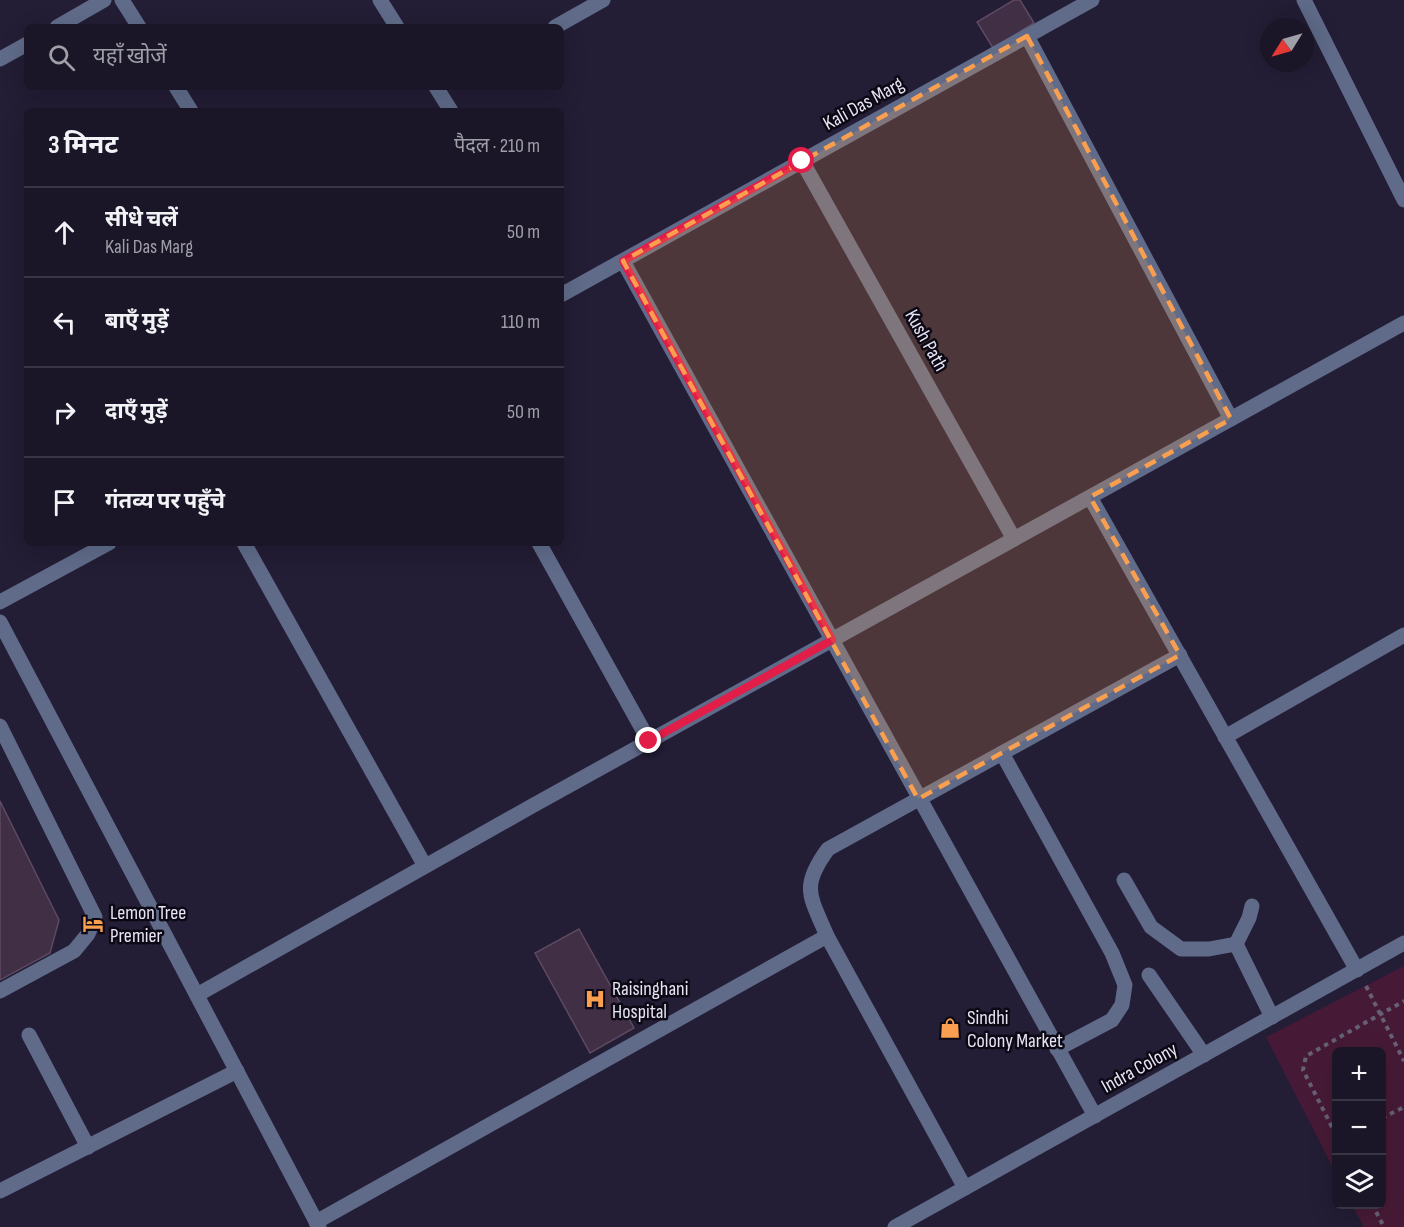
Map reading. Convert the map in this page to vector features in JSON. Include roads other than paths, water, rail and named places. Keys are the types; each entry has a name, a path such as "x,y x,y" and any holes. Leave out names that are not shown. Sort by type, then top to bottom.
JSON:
{"street":[{"path":"62,24 104,0"},
{"path":"122,0 137,24"},
{"path":"380,0 395,24"},
{"path":"560,24 603,0"},
{"name":"Kali Das Marg","path":"564,293 1092,0"},
{"path":"1304,0 1404,200"},
{"path":"1027,36 1231,419"},
{"path":"0,59 24,46"},
{"path":"178,90 189,108"},
{"path":"442,90 450,108"},
{"name":"Kush Path","path":"802,161 1014,539"},
{"path":"623,261 1095,1116"},
{"path":"197,995 649,741 1404,323"},
{"path":"1090,497 1357,970"},
{"path":"0,602 103,546"},
{"path":"246,546 425,866"},
{"path":"541,546 649,741"},
{"path":"0,622 318,1224 826,936"},
{"path":"1226,737 1404,635"},
{"path":"965,1188 826,936 809,893 814,867 828,849 1180,656"},
{"path":"0,726 95,917 88,934 75,951 0,991"},
{"path":"1002,753 1112,953 1125,985 1122,1005 1112,1020 1057,1049"},
{"path":"1124,880 1151,927 1181,949 1209,949 1236,944"},
{"path":"1236,944 1249,918 1252,906"},
{"path":"1236,944 1272,1017"},
{"name":"Indra Colony","path":"895,1227 1404,944"},
{"path":"1149,975 1204,1055"},
{"path":"29,1035 88,1147"},
{"path":"0,1191 237,1071"}],"place":[{"name":"Lemon Tree Premier","path":"93,924"},
{"name":"Raisinghani Hospital","path":"595,999"},
{"name":"Sindhi Colony Market","path":"950,1028"}]}
